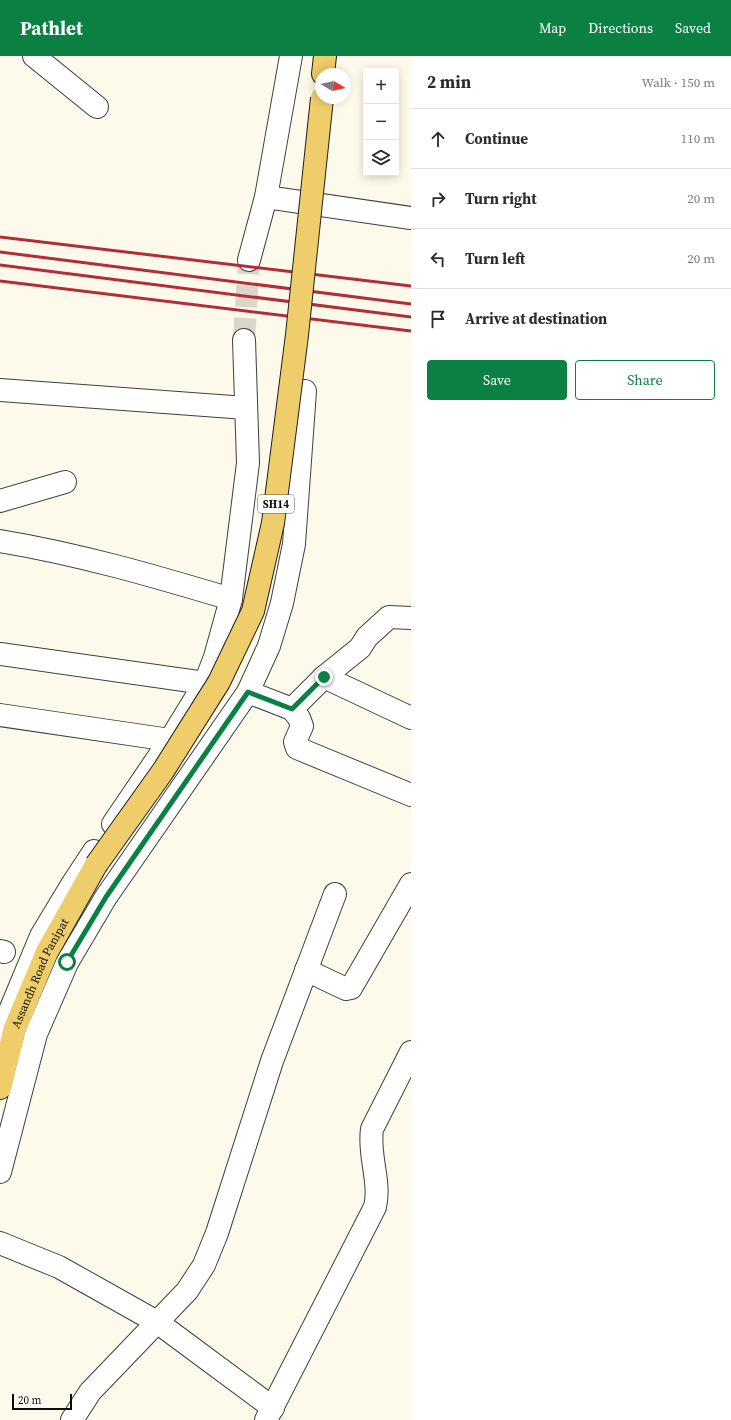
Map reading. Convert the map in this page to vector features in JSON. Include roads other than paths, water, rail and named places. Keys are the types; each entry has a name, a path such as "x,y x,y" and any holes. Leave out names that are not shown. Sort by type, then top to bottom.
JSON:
{"main road":[{"path":"324,68 325,56"},
{"name":"Assandh Road Panipat","path":"0,1088 15,1028 46,952 96,866 163,771 215,688 253,611 273,523 298,328 321,104"}],"street":[{"path":"34,56 97,107"},
{"path":"249,260 266,197 291,56"},
{"path":"266,197 411,218"},
{"path":"0,1042 4,1025 41,936 73,883 170,740 204,683 215,657 231,599 248,463 244,340"},
{"path":"0,390 246,408"},
{"path":"0,1172 36,1034 67,962 106,897 248,692 269,646 282,603 294,544 305,391"},
{"path":"0,501 65,482"},
{"path":"0,541 53,550 110,563 231,599"},
{"path":"292,709 324,677 360,648 367,637 389,617 411,618"},
{"path":"0,654 204,683"},
{"path":"324,677 411,718"},
{"path":"248,692 292,709 299,718 302,726 295,742 297,748 411,795"},
{"path":"0,716 170,740"},
{"path":"306,970 346,989 351,988 411,884"},
{"path":"72,1420 90,1392 187,1291 204,1265 217,1233 272,1062 335,894"},
{"path":"0,1243 60,1267 157,1322 270,1414 375,1207 377,1187 370,1140 372,1129 411,1052"}],"tunnel":[{"path":"244,340 249,260"}],"railway":[{"path":"0,237 411,286"},
{"path":"0,252 411,304"},
{"path":"0,265 411,317"},
{"path":"0,281 411,331"}]}
